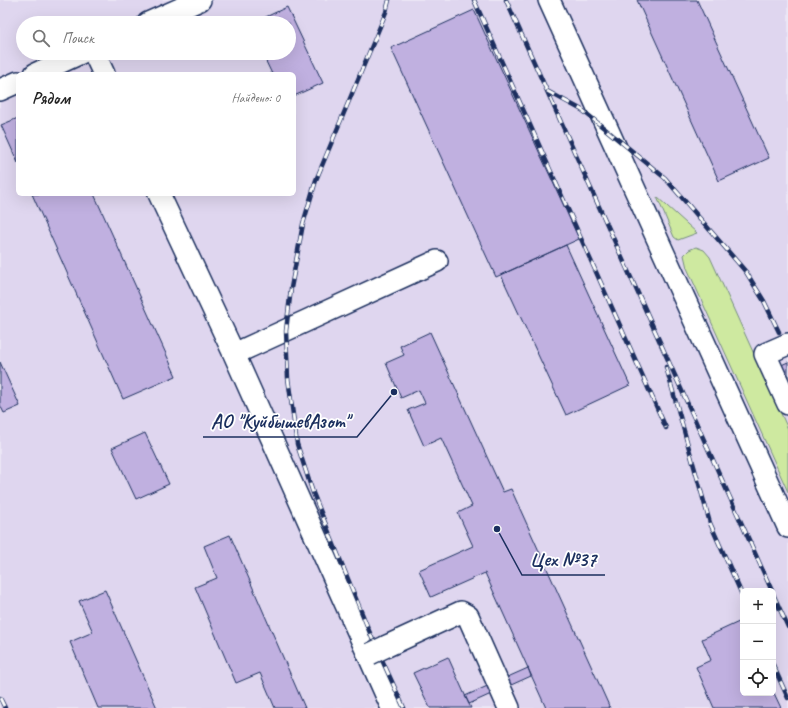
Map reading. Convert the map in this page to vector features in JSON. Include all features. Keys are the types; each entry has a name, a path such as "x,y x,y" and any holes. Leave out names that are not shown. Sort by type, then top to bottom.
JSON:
{"lane":[{"path":"164,16 200,0"},
{"path":"549,0 788,528"},
{"path":"39,72 66,60"},
{"path":"97,60 103,72"},
{"path":"0,90 16,83"},
{"path":"160,196 375,652 392,708"},
{"path":"234,354 437,261"},
{"path":"788,344 765,354 788,404"},
{"path":"375,652 461,612 468,616 509,708"}],"shaded area":[{"path":"0,0 788,0 788,708 0,708"}],"green space":[{"path":"657,197 697,233 678,240 674,237"},
{"path":"696,247 704,250 710,257 788,429 788,492 687,268 684,255 689,250"}],"building":[{"path":"637,0 697,0 769,158 719,181"},
{"path":"287,7 291,16 268,16"},
{"path":"474,10 579,239 496,277 391,48"},
{"path":"296,26 323,83 296,95 296,72 271,72 265,60 296,60"},
{"path":"16,119 16,159 1,125"},
{"path":"33,196 95,196 176,376 123,399"},
{"path":"566,245 630,385 566,415 501,275"},
{"path":"430,332 503,492 511,489 610,708 546,708 485,573 431,597 419,570 473,546 458,513 472,506 441,438 424,446 408,410 425,403 419,390 401,398 386,363 404,355 400,346"},
{"path":"0,362 20,406 4,413 0,405"},
{"path":"788,362 788,392 777,367"},
{"path":"145,433 169,484 136,499 112,448"},
{"path":"230,535 305,708 275,708 260,673 236,683 195,587 217,578 204,546"},
{"path":"105,590 157,708 98,708 70,642 93,632 79,601"},
{"path":"740,621 740,696 775,696 781,708 714,708 696,667 711,660 702,639"},
{"path":"448,657 471,708 430,708 413,673"},
{"path":"528,668 531,676 469,704 465,696"}],"railway":[{"path":"389,0 386,12 316,180 303,224 291,288 286,331 288,378 297,444 313,493 372,638 404,708"},
{"path":"474,0 666,428"},
{"path":"506,0 771,588"},
{"path":"547,91 582,110 665,178 746,272 764,301 779,332"},
{"path":"666,367 710,523 740,590"},
{"path":"776,601 788,627"},
{"path":"776,672 788,698"},
{"path":"0,698 5,708"}],"place":[{"name":"АО \"КуйбышевАзот\"","path":"394,392"},
{"name":"Цех №37","path":"497,529"}]}
